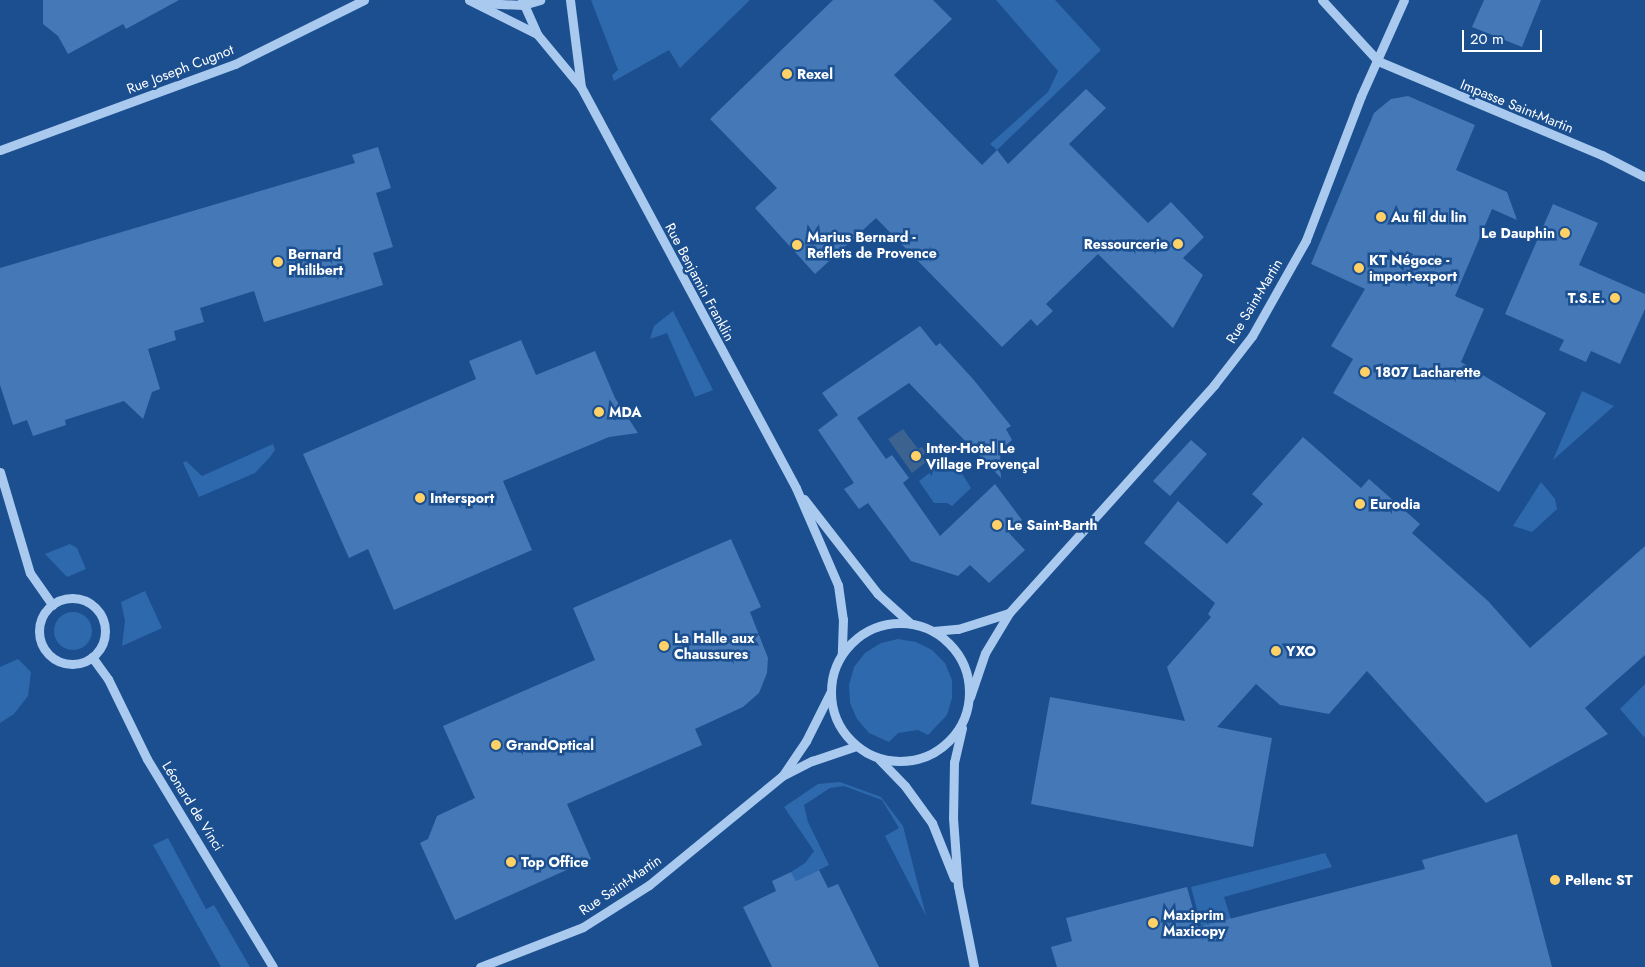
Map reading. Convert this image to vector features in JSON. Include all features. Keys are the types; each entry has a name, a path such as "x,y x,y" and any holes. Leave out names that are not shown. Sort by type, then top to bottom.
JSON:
{"street":[{"name":"Rue Joseph Cugnot","path":"0,150 235,64 364,0"},
{"path":"473,1 522,2 540,0"},
{"path":"570,0 581,87"},
{"path":"1322,0 1378,62"},
{"name":"Rue Saint-Martin","path":"970,698 985,653 1009,613 1214,385 1252,336 1306,240 1361,96 1378,62 1404,0"},
{"path":"473,1 536,34"},
{"path":"522,2 536,34 581,87"},
{"name":"Impasse Saint-Martin","path":"1378,62 1602,155 1645,177"},
{"name":"Rue Benjamin Franklin","path":"581,87 796,488 838,585 843,619 842,654"},
{"path":"0,472 30,573 52,605"},
{"name":"Rue Benjamin Franklin","path":"796,488 878,594 910,623"},
{"path":"74,598 97,609 104,621 105,634 101,647 92,657 69,664 48,654 41,644 39,629 42,616 52,605 74,598"},
{"path":"958,886 932,823 905,786 879,759 856,746 837,722 830,693 833,673 842,654 860,635 884,624 910,623 933,630 958,629 1009,613"},
{"path":"933,630 954,648 967,671 970,698 954,762 958,886 974,967"},
{"name":"Léonard de Vinci","path":"92,657 108,679 147,759 273,967"},
{"name":"Rue Saint-Martin","path":"782,776 806,742 830,693"},
{"path":"879,759 904,762 928,757 949,743 963,723"},
{"name":"Rue Saint-Martin","path":"480,967 583,927 649,885 782,776 812,761 856,746"}],"shaded area":[{"path":"591,0 750,0 680,68 669,50 614,81 612,75 618,70"},
{"path":"996,0 1055,0 1101,50 997,150 990,144 1048,92 1058,71"},
{"path":"673,311 713,390 695,397 667,333 650,339 654,326"},
{"path":"1582,391 1614,406 1553,460"},
{"path":"903,429 918,449 922,447 926,453 922,456 926,462 912,473 888,439"},
{"path":"273,444 275,450 255,473 199,497 183,463 186,461 202,476"},
{"path":"937,467 961,472 971,488 952,506 947,503 934,503 919,481"},
{"path":"1541,482 1555,499 1557,509 1532,532 1513,526"},
{"path":"70,544 77,548 86,569 67,577 45,554"},
{"path":"145,591 162,628 122,646 125,621 121,602"},
{"path":"73,612 80,613 86,618 91,624 91,638 86,644 80,649 73,650 66,649 60,644 55,638 54,631 55,624 60,618 66,613"},
{"path":"898,639 916,642 932,650 945,663 952,680 952,698 947,715 928,735 918,730 898,733 889,742 869,733 857,719 850,703 849,685 854,667 865,653 881,643"},
{"path":"18,659 31,672 28,696 14,714 0,723 0,667"},
{"path":"1645,684 1645,736 1644,737 1620,709"},
{"path":"840,782 881,797 903,826 926,916 885,836 899,828 882,800 844,786 830,788 804,805 808,822 829,865 796,881 791,872 805,863 814,851 784,807 818,784"},
{"path":"168,838 206,909 214,905 250,967 221,967 153,845"},
{"path":"1325,853 1332,867 1224,897 1231,919 1212,967 1191,887"}],"building":[{"path":"43,0 179,0 126,29 123,24 68,54 58,36 43,24"},
{"path":"833,0 933,0 952,19 894,75 982,165 997,150 1008,164 1086,89 1106,108 1069,144 1148,223 1171,202 1204,237 1183,258 1203,275 1173,328 1098,254 1046,304 1053,311 1037,326 1031,319 1002,347 876,218 815,274 755,208 777,188 710,119"},
{"path":"1484,0 1541,0 1522,47 1472,27"},
{"path":"1408,96 1475,125 1456,170 1507,192 1517,220 1492,209 1455,296 1484,309 1461,362 1546,413 1499,492 1333,393 1353,359 1331,346 1365,289 1311,264 1374,113 1391,99"},
{"path":"378,147 391,188 376,193 393,247 373,253 383,285 264,322 254,291 200,308 204,322 174,331 176,340 148,349 160,389 152,392 143,419 124,401 65,420 66,425 33,436 27,420 13,425 0,385 0,268 355,163 352,155"},
{"path":"1553,204 1598,223 1579,265 1645,294 1645,309 1620,364 1591,351 1586,362 1559,350 1564,340 1505,314"},
{"path":"920,326 936,346 940,343 973,379 1011,426 1006,429 1012,440 1000,450 1001,478 909,383 857,418 886,459 892,455 909,478 903,483 940,536 995,484 1022,520 1009,533 1025,550 989,583 970,565 958,576 911,561 868,503 859,509 844,489 854,483 818,430 838,415 822,393"},
{"path":"521,340 536,375 595,351 615,398 638,433 609,437 503,481 532,550 394,610 368,549 349,558 303,454 476,379 469,361"},
{"path":"1303,437 1361,488 1369,479 1420,524 1412,533 1488,601 1530,648 1645,546 1645,655 1585,708 1608,734 1486,803 1367,671 1329,714 1280,705 1256,684 1217,727 1272,738 1253,847 1031,804 1050,697 1185,721 1167,667 1211,617 1208,614 1215,603 1144,543 1178,501 1227,544 1263,504 1252,494"},
{"path":"1191,440 1207,454 1170,496 1153,481"},
{"path":"731,539 761,607 750,612 768,658 767,673 759,693 743,707 695,729 702,745 567,804 591,859 455,920 420,843 428,839 437,816 475,798 443,726 595,660 573,608"},
{"path":"1517,834 1552,967 1057,967 1051,947 1072,941 1066,918 1187,887 1198,927 1425,869 1422,860"},
{"path":"819,870 828,888 838,884 879,967 772,967 743,907 776,891 772,881 791,872 796,881"}],"place":[{"name":"Rexel","path":"787,74"},
{"name":"Au fil du lin","path":"1381,217"},
{"name":"Le Dauphin","path":"1565,233"},
{"name":"Ressourcerie","path":"1178,244"},
{"name":"Marius Bernard - Reflets de Provence","path":"797,245"},
{"name":"Bernard Philibert","path":"278,262"},
{"name":"KT Négoce - import-export","path":"1359,268"},
{"name":"T.S.E.","path":"1615,298"},
{"name":"1807 Lacharette","path":"1365,372"},
{"name":"MDA","path":"599,412"},
{"name":"Inter-Hotel Le Village Provençal","path":"916,456"},
{"name":"Intersport","path":"420,498"},
{"name":"Eurodia","path":"1360,504"},
{"name":"Le Saint-Barth","path":"997,525"},
{"name":"La Halle aux Chaussures","path":"664,646"},
{"name":"YXO","path":"1276,651"},
{"name":"GrandOptical","path":"496,745"},
{"name":"Top Office","path":"511,862"},
{"name":"Pellenc ST","path":"1555,880"},
{"name":"Maxiprim Maxicopy","path":"1153,923"}]}
